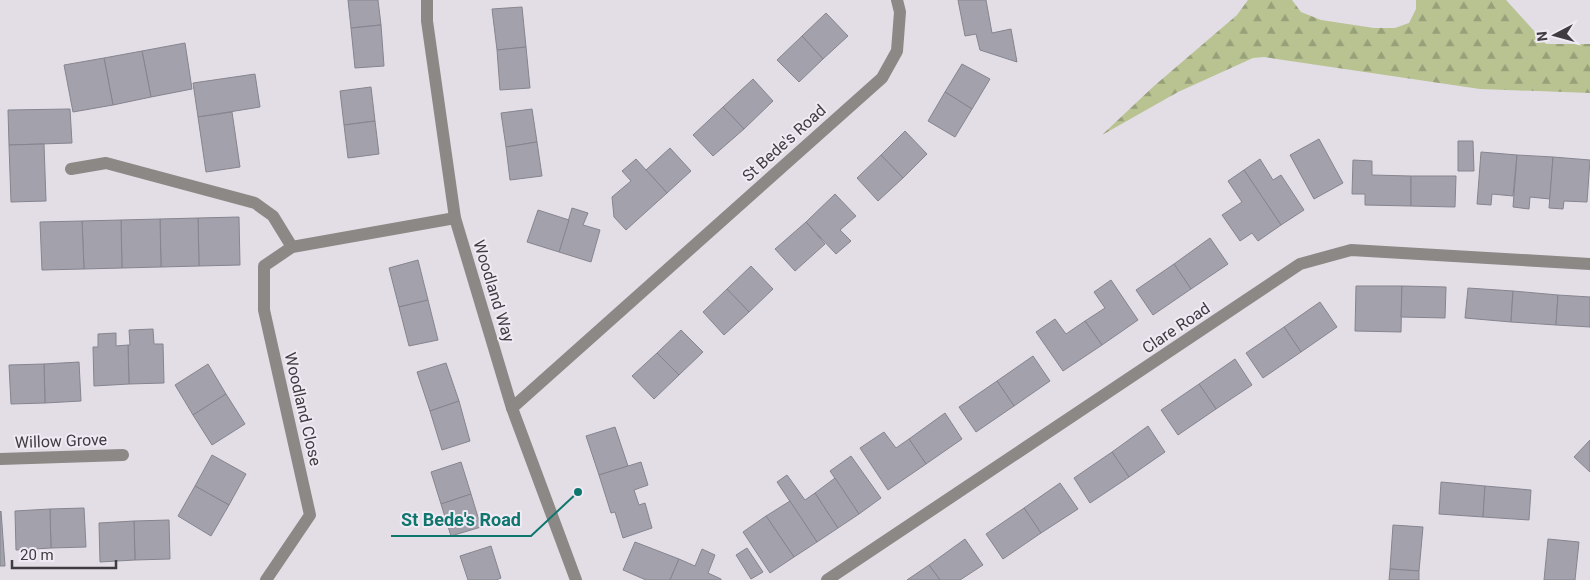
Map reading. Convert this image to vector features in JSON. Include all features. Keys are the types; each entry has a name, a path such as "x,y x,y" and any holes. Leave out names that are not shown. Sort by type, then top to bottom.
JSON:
{"street":[{"name":"Woodland Way","path":"427,0 427,21 455,218 512,408 576,580"},
{"name":"St Bede's Road","path":"512,408 882,78 897,50 900,12 898,0"},
{"path":"71,169 106,163 255,203 274,216 292,246"},
{"name":"Woodland Close","path":"266,580 310,515 264,310 264,266 292,246 455,218"},
{"name":"Clare Road","path":"827,580 1300,264 1351,250 1590,264"},
{"name":"Willow Grove","path":"0,459 123,455"}],"green space":[{"path":"1248,0 1292,0 1301,12 1321,20 1374,28 1395,28 1409,23 1416,9 1416,0 1506,0 1546,44 1590,44 1590,93 1480,89 1264,57 1253,58 1178,92 1102,135 1154,86 1237,15"}],"building":[{"path":"348,0 378,0 381,25 351,28"},
{"path":"958,0 986,0 992,33 1011,29 1017,62 980,50 976,34 965,36"},
{"path":"522,7 526,47 497,50 492,9"},
{"path":"826,13 848,36 823,59 802,36"},
{"path":"381,25 384,66 355,68 351,28"},
{"path":"802,36 823,59 799,82 777,60"},
{"path":"185,43 192,89 151,97 142,51"},
{"path":"526,47 530,88 500,90 497,50"},
{"path":"142,51 151,97 113,105 104,58"},
{"path":"104,58 113,105 73,112 64,65"},
{"path":"962,64 990,79 972,109 945,92"},
{"path":"255,74 260,107 198,117 193,83"},
{"path":"753,79 773,101 744,129 723,107"},
{"path":"371,87 375,121 344,125 340,91"},
{"path":"945,92 972,109 955,137 928,121"},
{"path":"723,107 744,129 713,156 693,135"},
{"path":"70,109 72,143 9,145 8,110"},
{"path":"532,109 537,142 506,147 501,113"},
{"path":"232,112 240,167 206,172 198,117"},
{"path":"375,121 379,154 348,158 344,125"},
{"path":"905,131 927,154 903,178 881,155"},
{"path":"1319,139 1343,183 1314,199 1290,155"},
{"path":"1458,141 1473,141 1474,171 1458,171"},
{"path":"537,142 542,176 510,180 506,147"},
{"path":"44,144 46,201 11,202 9,145"},
{"path":"670,148 691,171 667,193 646,170"},
{"path":"1481,152 1517,155 1513,196 1492,194 1491,205 1477,204"},
{"path":"881,155 903,178 878,201 857,178"},
{"path":"1517,155 1553,157 1550,199 1530,197 1529,209 1513,207"},
{"path":"1553,157 1590,160 1587,202 1564,201 1563,209 1549,208"},
{"path":"636,159 667,193 626,230 614,217 612,197 631,181 622,171"},
{"path":"1260,159 1273,180 1281,175 1304,210 1281,225 1244,170"},
{"path":"1353,160 1372,161 1372,175 1411,176 1411,206 1365,205 1365,194 1352,194"},
{"path":"1244,170 1281,225 1258,241 1252,233 1240,241 1222,215 1242,202 1228,181"},
{"path":"1411,176 1456,176 1455,207 1411,206"},
{"path":"835,194 856,216 840,230 851,241 836,254 806,222"},
{"path":"572,208 588,213 583,225 600,230 591,262 559,252"},
{"path":"538,210 569,220 559,252 527,242"},
{"path":"239,217 240,265 199,266 198,218"},
{"path":"198,218 199,266 161,267 160,219"},
{"path":"160,219 161,267 122,268 121,220"},
{"path":"121,220 122,268 84,269 82,221"},
{"path":"82,221 84,269 42,270 40,222"},
{"path":"806,222 825,244 795,271 775,249"},
{"path":"1210,238 1228,264 1191,289 1174,264"},
{"path":"418,260 428,300 399,307 389,268"},
{"path":"1174,264 1191,289 1153,315 1136,290"},
{"path":"751,266 773,289 749,312 727,289"},
{"path":"1111,280 1138,320 1102,345 1085,321 1105,308 1094,292"},
{"path":"1356,286 1402,286 1401,332 1355,331"},
{"path":"1402,286 1446,287 1445,318 1401,317"},
{"path":"1468,288 1513,291 1511,322 1465,318"},
{"path":"727,289 749,312 724,335 703,312"},
{"path":"1513,291 1558,295 1556,325 1511,322"},
{"path":"1558,295 1590,297 1590,327 1556,325"},
{"path":"428,300 438,340 409,346 399,307"},
{"path":"1320,302 1337,327 1301,352 1284,327"},
{"path":"1055,319 1066,334 1085,321 1102,345 1063,371 1036,332"},
{"path":"1284,327 1301,352 1263,378 1246,353"},
{"path":"153,329 154,344 163,344 164,383 129,384 129,330"},
{"path":"681,330 703,352 679,375 657,353"},
{"path":"116,333 116,346 128,345 129,384 94,386 93,347 98,347 98,334"},
{"path":"657,353 679,375 654,399 632,376"},
{"path":"1033,356 1050,381 1014,406 997,381"},
{"path":"1235,359 1252,385 1216,409 1199,384"},
{"path":"79,362 81,401 45,403 44,364"},
{"path":"446,363 459,401 430,411 417,372"},
{"path":"44,364 45,403 11,404 9,365"},
{"path":"208,364 226,394 193,415 175,385"},
{"path":"997,381 1014,406 976,432 959,407"},
{"path":"1199,384 1216,409 1178,435 1161,410"},
{"path":"226,394 245,424 212,445 193,415"},
{"path":"459,401 470,441 442,450 430,411"},
{"path":"945,413 962,439 926,464 909,439"},
{"path":"1148,426 1165,452 1129,477 1112,452"},
{"path":"615,427 628,466 599,475 586,436"},
{"path":"884,432 896,448 909,439 926,464 888,490 860,448"},
{"path":"1590,440 1590,472 1574,457"},
{"path":"1112,452 1129,477 1090,503 1074,478"},
{"path":"212,455 246,474 229,505 195,486"},
{"path":"851,456 881,498 859,514 830,471"},
{"path":"461,462 471,494 441,504 431,472"},
{"path":"641,462 648,485 634,490 639,505 645,503 652,528 623,538 615,512 611,513 599,475"},
{"path":"787,475 805,500 815,493 838,528 817,542 777,482"},
{"path":"835,478 859,514 838,528 815,493"},
{"path":"1441,482 1485,486 1483,517 1439,514"},
{"path":"1060,483 1078,509 1041,533 1024,508"},
{"path":"195,486 229,505 211,536 178,516"},
{"path":"1485,486 1531,490 1529,520 1483,517"},
{"path":"471,494 481,527 451,536 441,504"},
{"path":"790,501 817,542 794,557 766,516"},
{"path":"84,508 86,547 51,548 50,509"},
{"path":"1024,508 1041,533 1003,559 986,534"},
{"path":"50,509 51,548 16,550 15,511"},
{"path":"1,511 5,566 0,566"},
{"path":"766,516 794,557 770,573 743,532"},
{"path":"169,520 170,559 135,560 134,521"},
{"path":"134,521 135,560 100,562 99,523"},
{"path":"1393,525 1423,527 1419,571 1390,569"},
{"path":"965,539 983,565 960,580 940,580 929,565"},
{"path":"1548,539 1579,542 1575,580 1544,580"},
{"path":"635,542 679,559 670,580 646,580 623,570"},
{"path":"491,546 501,578 496,580 468,580 460,556"},
{"path":"747,548 763,572 751,579 736,555"},
{"path":"702,549 715,555 708,573 721,580 670,580 679,559 695,566"},
{"path":"929,565 940,580 907,580"},
{"path":"1390,569 1419,571 1419,580 1389,580"}],"place":[{"name":"St Bede's Road","path":"578,492"}]}
